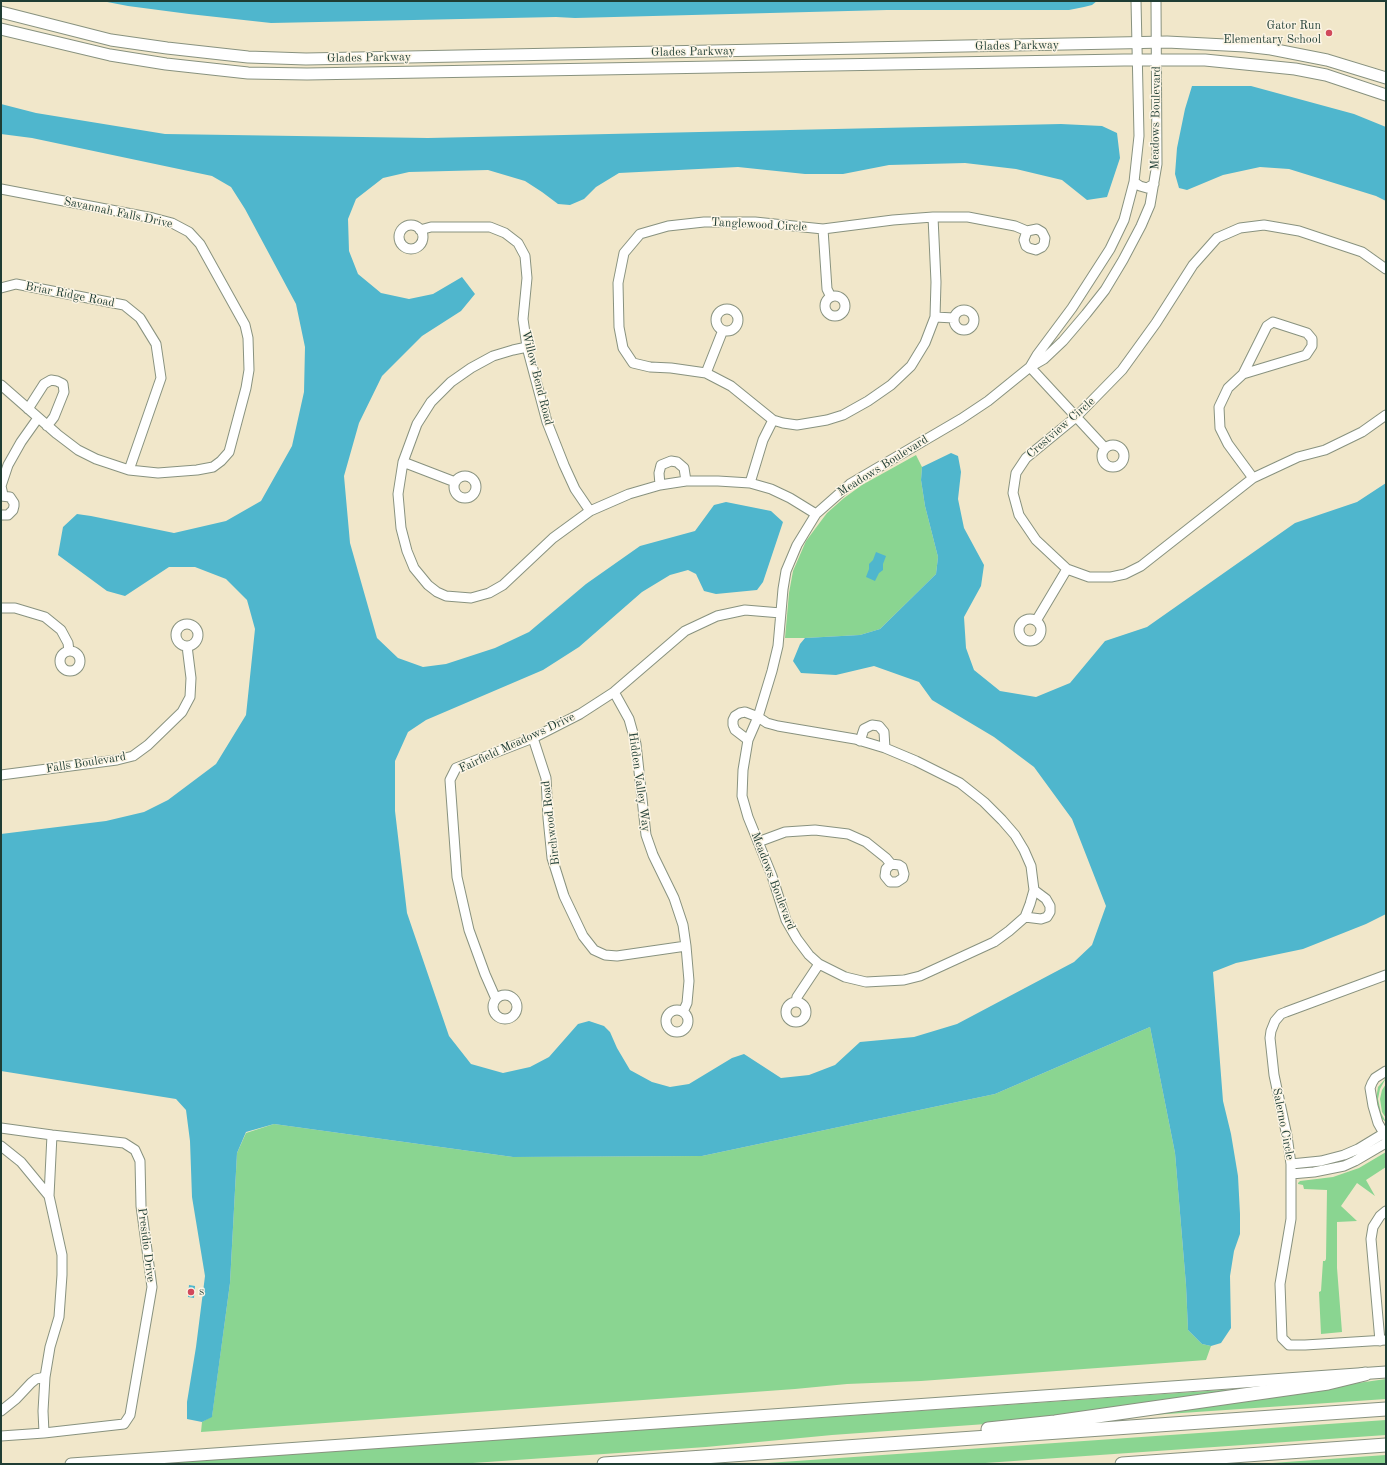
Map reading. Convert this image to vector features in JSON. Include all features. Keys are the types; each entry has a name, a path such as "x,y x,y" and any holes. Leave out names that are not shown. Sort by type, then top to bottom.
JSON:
{"highway":[{"path":"861,1446 995,1428 1055,1422 1328,1383 1365,1374"},
{"path":"604,1464 1386,1410"},
{"path":"1122,1464 1386,1445"}],"main road":[{"name":"Glades Parkway","path":"1,12 112,40 248,57 306,59 1157,42 1245,46 1272,49 1327,60 1386,78"},
{"name":"Glades Parkway","path":"1,29 110,55 166,64 248,73 315,74 1205,60 1294,68 1326,75 1386,95"},
{"path":"71,1464 1386,1372"}],"street":[{"name":"Meadows Boulevard","path":"1030,367 1037,354 1064,319 1110,249 1124,220 1134,182 1139,136 1136,1"},
{"name":"Meadows Boulevard","path":"758,717 778,726 860,741 886,748 960,783 984,802 1002,820 1015,835 1024,850 1030,866 1034,890 1025,917 1010,931 994,942 920,976 904,980 866,982 845,977 819,964 809,956 796,939 786,920 772,876 748,817 742,796 743,770 748,740 758,717 778,646 786,571 797,545 816,514 850,484 988,401 1030,367 1044,359 1063,341 1100,296 1123,260 1150,205 1154,184 1157,157 1156,1"},
{"path":"1134,182 1147,188 1154,184"},
{"name":"Savannah Falls Drive","path":"1,189 153,218 172,223 189,232 200,244 245,325 248,338 248,376 229,452 213,467 197,470 158,473 129,470 96,459 78,450 47,426 1,385"},
{"name":"Tanglewood Circle","path":"933,217 936,282 935,317 925,343 911,366 892,385 843,415 827,420 797,425 773,420 731,386 706,373 633,364 623,348 619,327 618,283 624,253 640,234 668,226 704,222 755,222 823,229 893,220 933,217 968,217 1015,226 1027,231"},
{"path":"1124,220 1141,226"},
{"name":"Crestview Circle","path":"1386,269 1362,252 1299,230 1264,225 1240,228 1217,238 1192,265 1156,323 1122,370 1076,417 1026,458 1016,474 1013,493 1019,515 1036,540 1067,569 1089,577 1111,577 1125,574 1141,566 1253,478 1298,457 1325,450 1362,432 1386,415"},
{"name":"Willow Bend Road","path":"420,230 431,227 490,227 505,233 518,243 525,256 527,278 524,319 527,347 547,422 564,465 576,489 590,511"},
{"path":"823,229 827,289 831,297"},
{"name":"Briar Ridge Road","path":"1,288 16,284 124,305 140,318 156,344 161,378 129,470"},
{"path":"935,317 954,318"},
{"path":"1243,374 1306,355 1312,346 1312,339 1307,333 1273,322 1267,326 1243,374 1228,388 1219,407 1220,428 1228,444 1253,478"},
{"path":"706,373 723,330"},
{"path":"527,347 493,356 470,368 451,382 431,402 417,424 403,462 398,494 401,528 407,551 414,568 428,585 437,592 446,596 471,598 489,593 503,585 553,538 590,511 629,494 660,485 686,481 718,480 750,483 771,489 790,498 816,514"},
{"path":"1030,367 1105,448"},
{"path":"28,409 44,384 51,380 57,380 63,384 64,392 54,417 47,426"},
{"path":"1,515 8,515 13,510 14,506 12,499 2,495 1,486 8,465 21,442 38,418"},
{"path":"750,483 763,440 773,420"},
{"path":"660,485 658,473 661,465 671,461 677,462 684,468 686,481"},
{"path":"403,462 455,482"},
{"path":"1036,621 1067,569"},
{"path":"1,608 15,608 44,617 60,630 68,643 69,651"},
{"name":"Fairfield Meadows Drive","path":"496,999 469,930 457,877 450,780 456,768 533,738 580,714 614,692 685,631 717,616 745,610 781,613"},
{"name":"Falls Boulevard","path":"1,775 117,760 133,756 182,712 190,697 191,678 187,646"},
{"name":"Hidden Valley Way","path":"614,692 629,719 636,744 646,835 653,855 674,898 683,925 689,981 687,1003 683,1012"},
{"path":"748,740 735,730 733,720 735,716 745,712 758,717"},
{"path":"860,741 864,729 872,725 879,726 884,732 886,748"},
{"name":"Birchwood Road","path":"533,738 546,778 552,858 564,896 583,936 594,950 605,955 617,956 686,946"},
{"path":"758,842 785,832 816,830 848,834 866,842 892,864"},
{"path":"1025,917 1041,919 1047,917 1050,912 1050,906 1046,899 1034,890"},
{"path":"796,1002 797,997 819,964"},
{"name":"Salerno Circle","path":"1383,1340 1305,1346 1289,1345 1282,1338 1280,1284 1291,1219 1291,1164 1287,1136 1274,1075 1270,1038 1273,1026 1278,1017 1286,1012 1386,975"},
{"path":"1291,1164 1314,1162 1339,1156 1358,1149 1385,1134 1380,1128 1370,1088 1375,1078 1386,1071"},
{"name":"Presidio Drive","path":"1,1128 124,1143 135,1150 140,1160 141,1206 152,1287 130,1415 124,1424 1,1436"},
{"path":"44,1433 43,1410 45,1377 50,1347 59,1317 62,1275 62,1255 49,1196 52,1135"},
{"path":"1291,1174 1314,1172 1344,1166 1386,1143"},
{"path":"1,1146 21,1162 49,1196"},
{"path":"1383,1340 1371,1239 1373,1227 1380,1216 1386,1211"},
{"path":"1,1411 16,1399 36,1379 45,1377"}],"green space":[{"path":"916,455 922,467 921,480 925,506 938,557 936,574 880,629 860,635 785,638 789,593 793,571 806,541 827,513 844,498 862,485"},
{"path":"1150,1027 1175,1153 1186,1285 1188,1330 1202,1344 1211,1346 1206,1360 921,1381 847,1384 201,1432 202,1422 212,1416 230,1283 237,1153 246,1133 274,1124 513,1157 702,1156 995,1094"},
{"path":"1386,1078 1380,1089 1378,1099 1381,1113 1386,1122 1381,1118 1376,1099 1378,1087"},
{"path":"1386,1084 1386,1118 1382,1112 1380,1099 1382,1090"},
{"path":"1386,1152 1386,1167 1366,1180 1375,1196 1357,1183 1341,1206 1357,1221 1337,1222 1337,1268 1342,1332 1321,1334 1319,1292 1321,1291 1323,1261 1326,1259 1327,1190 1304,1189 1303,1185 1298,1183 1300,1181 1333,1177 1359,1168"},
{"path":"1386,1379 1386,1399 1138,1416 1138,1414"},
{"path":"1280,1386 1014,1422 832,1435 706,1447 458,1464 148,1464"},
{"path":"1386,1420 1386,1435 971,1464 753,1464"},
{"path":"1386,1455 1386,1464 1258,1464"}],"water":[{"path":"102,1 1097,1 1092,5 1069,10 887,10 575,18 556,17 271,23 189,14"},
{"path":"1192,86 1251,86 1354,114 1386,127 1386,201 1376,196 1289,169 1260,167 1223,175 1187,190 1179,188 1175,174 1177,148 1185,109"},
{"path":"1,104 36,113 165,134 428,138 1061,124 1102,126 1117,133 1120,158 1107,197 1087,200 1062,180 1016,169 965,163 889,165 843,174 805,174 738,167 619,173 596,187 584,199 570,205 558,204 525,181 488,170 409,172 383,178 356,199 348,219 349,251 358,274 381,293 409,299 433,294 462,277 475,294 461,311 422,336 382,376 359,423 344,476 350,543 377,638 398,658 423,667 446,664 495,648 529,632 586,584 640,546 695,531 714,505 726,502 771,511 783,522 763,582 757,590 716,594 704,591 696,574 688,570 670,575 642,592 579,647 543,670 426,720 408,732 395,761 395,811 407,913 449,1036 471,1064 503,1073 530,1067 549,1057 578,1024 589,1021 604,1026 610,1032 617,1048 630,1070 652,1082 670,1087 689,1084 732,1058 744,1054 781,1078 809,1075 835,1065 860,1042 914,1037 957,1024 1074,962 1092,945 1106,906 1072,819 1034,767 994,737 932,700 919,682 874,666 836,675 801,673 793,661 800,644 805,638 860,635 880,629 936,574 938,557 925,506 921,480 922,467 951,453 958,456 961,472 958,499 964,528 984,565 981,586 964,617 966,648 974,670 1000,691 1036,697 1070,683 1105,641 1147,627 1295,523 1357,502 1386,483 1386,914 1366,924 1303,949 1236,963 1213,972 1223,1101 1231,1134 1238,1176 1240,1214 1240,1234 1234,1251 1230,1276 1231,1328 1221,1343 1211,1346 1202,1344 1188,1330 1186,1285 1175,1153 1150,1027 995,1094 702,1156 513,1157 274,1124 246,1132 237,1153 230,1283 212,1417 202,1422 187,1419 187,1402 205,1276 192,1197 190,1141 186,1110 176,1099 1,1071 1,834 106,821 144,812 168,800 216,764 246,715 255,629 247,600 226,579 195,567 169,567 125,596 107,591 58,555 63,527 77,514 174,533 226,521 261,501 292,446 304,392 305,347 296,304 245,209 231,187 212,176 32,138 1,134"},
{"path":"876,552 886,556 883,564 883,570 879,573 875,581 866,577 869,564 873,560"},
{"name":"s","path":"189,1285 195,1286 194,1298 188,1297"}],"place":[{"name":"Gator Run Elementary School","path":"1329,33"},
{"name":"s","path":"191,1292"}]}
